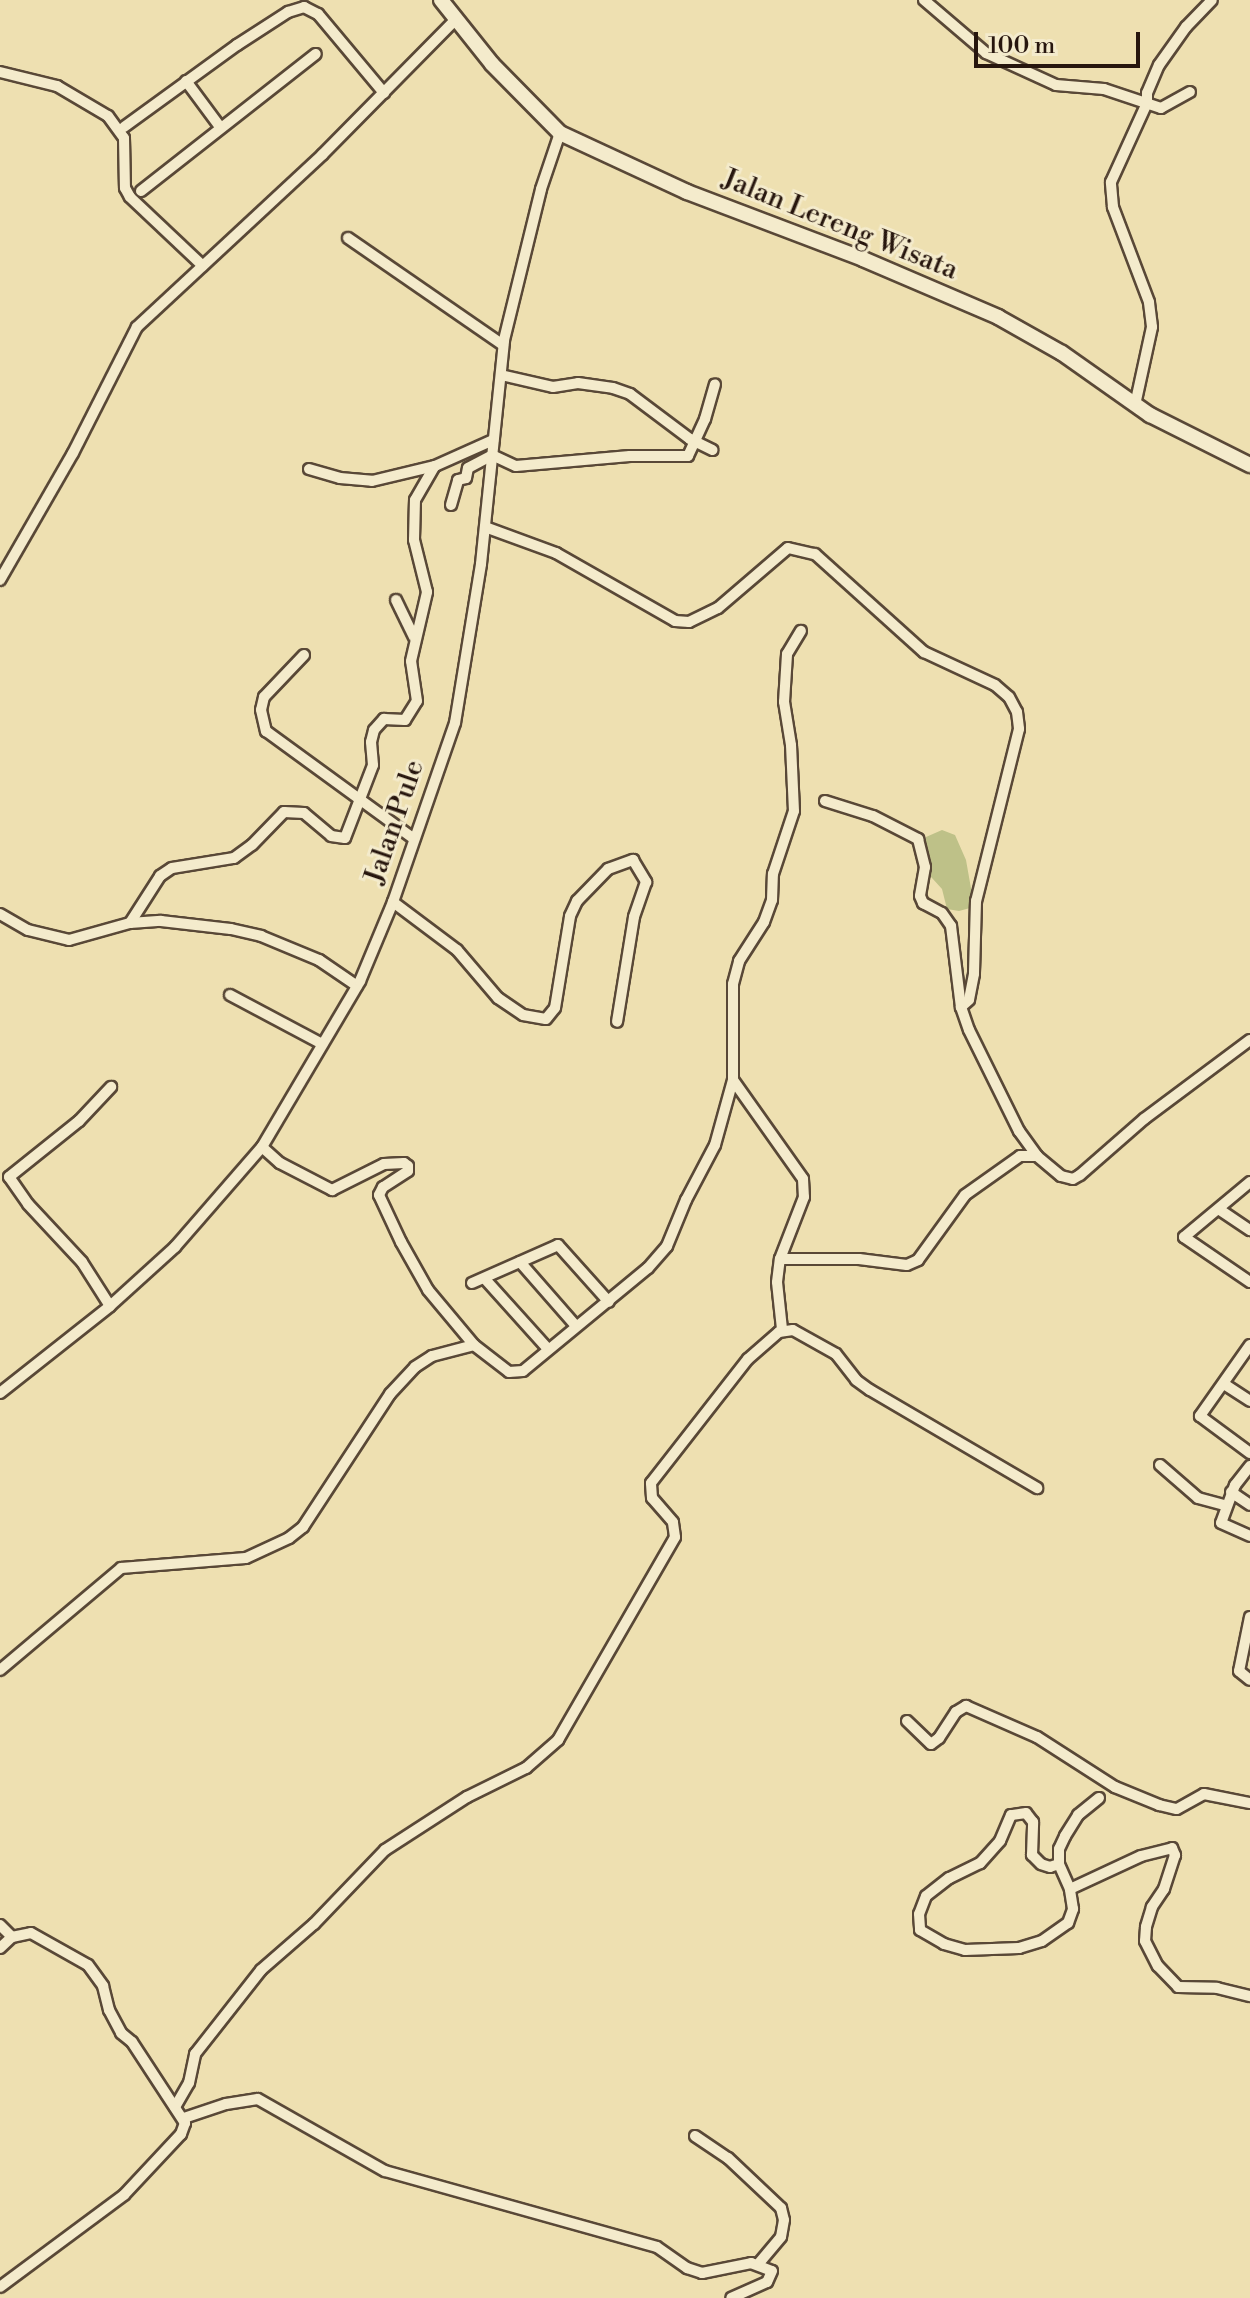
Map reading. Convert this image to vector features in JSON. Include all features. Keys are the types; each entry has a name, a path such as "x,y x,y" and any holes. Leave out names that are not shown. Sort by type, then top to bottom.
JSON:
{"main road":[{"name":"Jalan Lereng Wisata","path":"441,0 492,64 560,133 687,192 863,259 998,317 1062,353 1135,405 1250,465"}],"street":[{"path":"924,0 986,53 1056,85 1104,89 1161,108 1190,92"},
{"path":"1135,405 1152,327 1149,302 1110,193 1113,178 1147,103 1147,93 1159,65 1186,27 1212,0"},
{"path":"124,127 288,12 304,7 318,14 384,93"},
{"path":"0,580 73,453 137,327 384,93 455,20"},
{"path":"141,191 316,54"},
{"path":"0,72 57,86 108,116 124,138 125,188 130,197 203,266"},
{"path":"186,81 220,127"},
{"name":"Jalan Pule","path":"0,1393 110,1306 175,1247 262,1147 357,986 393,902 455,723 485,527 503,345 541,189 560,133"},
{"path":"348,238 503,345"},
{"path":"501,375 553,387 578,383 613,388 645,404 656,417 713,450"},
{"path":"451,505 458,480 466,478 468,468 492,455 516,466 546,466 630,456 688,456 715,384"},
{"path":"309,469 340,478 372,481 435,466 493,440"},
{"path":"130,923 160,876 172,868 234,858 252,845 284,812 304,813 331,836 341,840 348,832 374,762 371,742 374,730 384,719 405,720 416,704 410,667 414,637 427,592 412,519 415,500 435,466"},
{"path":"485,527 556,553 675,621 689,622 718,608 788,548 815,554 924,652 995,685 1009,697 1017,712 1019,729 976,901 974,974 969,1000 961,1007"},
{"path":"396,600 414,637"},
{"path":"262,1147 280,1163 332,1190 384,1164 404,1163 408,1166 408,1171 383,1187 379,1195 401,1242 428,1290 474,1345 509,1372 523,1371 648,1268 667,1246 686,1200 715,1145 733,1080 733,984 739,961 764,922 772,900 773,874 794,811 791,745 784,702 787,654 801,631"},
{"path":"304,655 264,697 261,710 266,731 414,839"},
{"path":"825,801 873,816 918,839 925,867 920,896 923,903 942,913 951,926 961,1007 997,1088 1037,1156 1061,1176 1073,1179 1144,1119 1250,1040"},
{"path":"393,902 457,950 498,998 523,1015 546,1019 555,1008 570,916 577,901 608,869 633,860 646,882 634,917 617,1022"},
{"path":"0,914 28,930 69,940 130,923 181,922 261,936 319,960 357,986"},
{"path":"230,995 322,1044"},
{"path":"733,1080 803,1179 804,1197 780,1259 777,1282 782,1329"},
{"path":"110,1306 82,1262 5,1180 79,1121 111,1087"},
{"path":"780,1259 859,1259 907,1265 918,1260 965,1195 1020,1156 1037,1156"},
{"path":"1250,1182 1184,1237 1250,1282"},
{"path":"1220,1210 1250,1230"},
{"path":"472,1283 558,1245 609,1302"},
{"path":"520,1262 576,1326"},
{"path":"485,1279 548,1349"},
{"path":"782,1329 798,1332 836,1354 856,1380 870,1390 1037,1488"},
{"path":"175,2107 189,2083 195,2054 261,1970 314,1924 385,1850 467,1797 526,1768 558,1740 675,1537 673,1522 652,1498 651,1483 748,1359 782,1329"},
{"path":"0,1670 121,1568 246,1558 289,1538 303,1527 390,1394 415,1367 432,1356 474,1345"},
{"path":"1249,1348 1200,1416 1250,1453"},
{"path":"1224,1384 1250,1401"},
{"path":"1160,1465 1198,1498 1225,1505"},
{"path":"1250,1466 1231,1492 1221,1523 1250,1536"},
{"path":"1231,1492 1250,1505"},
{"path":"1250,1617 1239,1671 1250,1680"},
{"path":"907,1721 924,1740 934,1743 956,1712 966,1706 1037,1737 1115,1787 1159,1805 1177,1809 1204,1794 1250,1803"},
{"path":"1059,1864 1050,1867 1036,1860 1032,1855 1033,1822 1026,1813 1011,1815 1000,1841 980,1863 949,1878 926,1896 919,1914 920,1930 924,1935 965,1950 1019,1948 1042,1941 1068,1923 1073,1909 1070,1889 1059,1864 1059,1849 1078,1815 1099,1798"},
{"path":"1070,1889 1141,1856 1172,1848 1175,1855 1164,1889 1152,1907 1146,1927 1145,1941 1158,1966 1178,1987 1217,1988 1250,1996"},
{"path":"0,1925 12,1937"},
{"path":"0,1948 12,1937 31,1933 88,1965 103,1986 109,2010 121,2033 132,2042 184,2118 181,2134 124,2195 0,2287"},
{"path":"184,2118 226,2104 258,2099 385,2171 657,2247 687,2268 702,2273 714,2273 740,2263 758,2264 772,2271 771,2278 731,2298"},
{"path":"695,2136 728,2158 781,2208 784,2220 781,2237 758,2264"}],"green space":[{"path":"942,830 955,835 966,860 972,894 970,908 959,911 947,909 942,889 922,867 926,837"}]}
